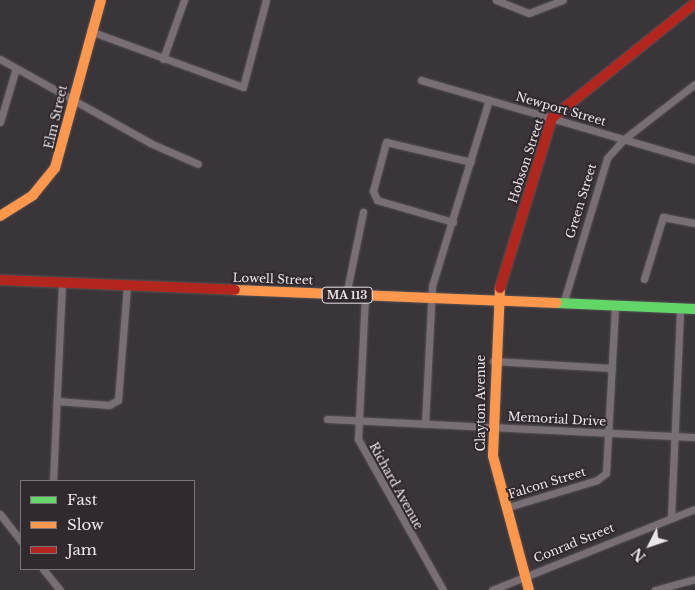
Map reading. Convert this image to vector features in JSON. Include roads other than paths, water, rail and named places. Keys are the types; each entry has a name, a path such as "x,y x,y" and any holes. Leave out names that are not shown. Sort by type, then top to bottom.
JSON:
{"street":[{"name":"Elm Street","path":"0,216 33,195 48,179 63,148 90,31 101,0"},
{"path":"163,59 184,0"},
{"path":"90,31 244,87 266,0"},
{"path":"496,0 529,13 563,0"},
{"name":"Hobson Street","path":"496,301 552,118 695,3"},
{"path":"0,60 73,101 198,164"},
{"path":"0,122 16,68"},
{"name":"Newport Street","path":"421,80 695,160"},
{"name":"Green Street","path":"563,304 598,175 624,139 695,84"},
{"path":"425,424 430,298 489,100"},
{"path":"453,222 377,200 374,195 388,139 470,162"},
{"path":"346,295 363,212"},
{"path":"644,279 663,217 669,216 695,223"},
{"name":"Lowell Street","path":"0,280 695,309"},
{"path":"54,480 62,283"},
{"path":"57,401 109,405 118,400 127,286"},
{"name":"Richard Avenue","path":"366,296 358,420 363,454 443,590"},
{"name":"Clayton Avenue","path":"496,301 491,427 505,508 529,590"},
{"name":"Falcon Street","path":"505,508 603,477 608,433 615,306"},
{"path":"671,518 680,309"},
{"path":"493,361 612,368"},
{"name":"Memorial Drive","path":"327,419 695,438"},
{"name":"Conrad Street","path":"492,590 695,510"},
{"path":"0,514 20,540"},
{"path":"44,570 60,590"},
{"path":"655,590 695,579"}]}
